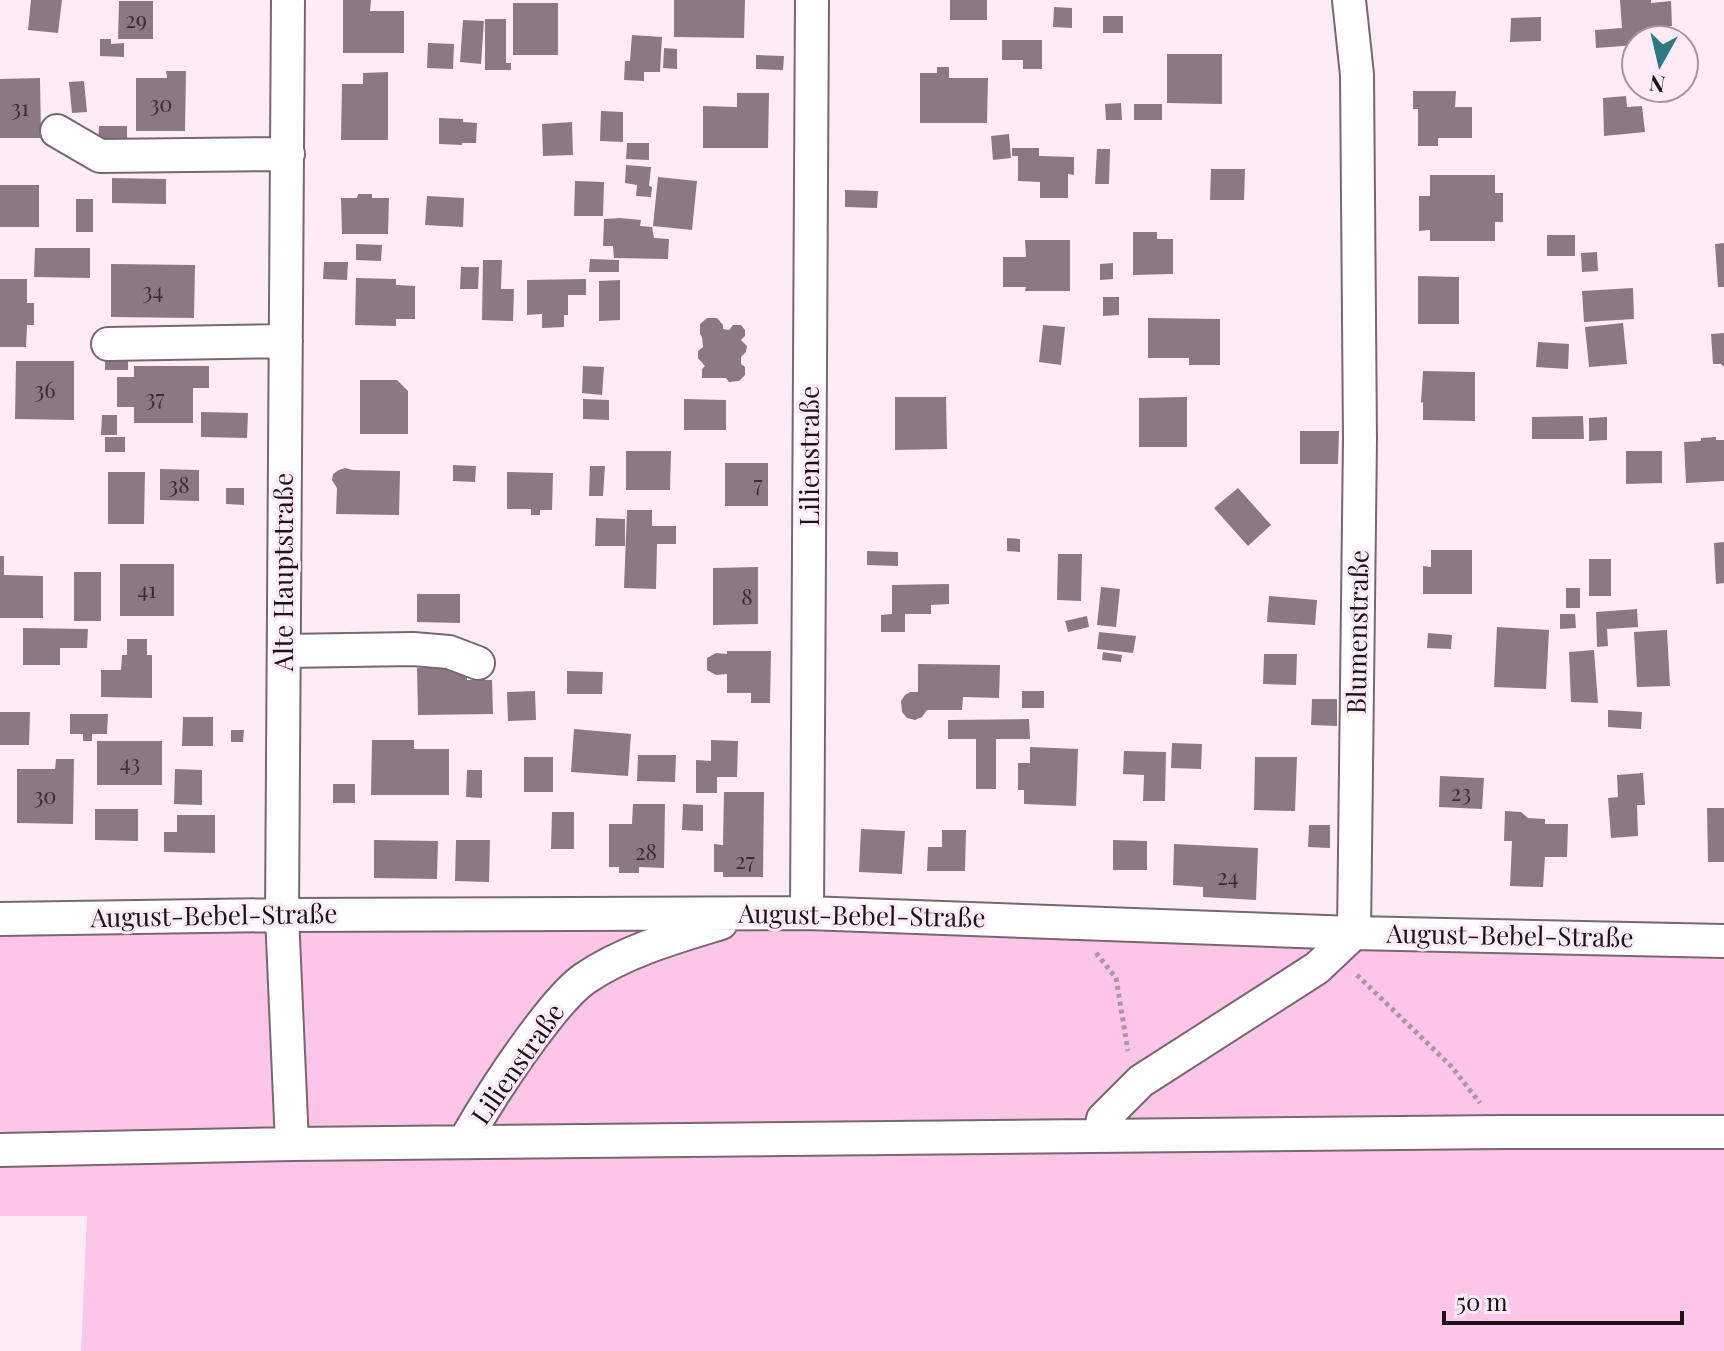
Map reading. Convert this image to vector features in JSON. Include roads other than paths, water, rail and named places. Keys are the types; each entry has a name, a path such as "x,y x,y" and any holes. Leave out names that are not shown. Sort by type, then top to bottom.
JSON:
{"street":[{"name":"Alte Hauptstraße","path":"288,0 282,915 292,1144"},
{"name":"Lilienstraße","path":"807,913 812,0"},
{"name":"Blumenstraße","path":"1347,939 1360,423 1357,75 1349,0"},
{"path":"57,131 100,156 288,154"},
{"path":"108,344 286,341"},
{"path":"284,651 413,649 449,652 478,663"},
{"name":"August-Bebel-Straße","path":"0,919 807,913 1072,922 1347,939 1724,941"},
{"name":"Lilienstraße","path":"464,1142 523,1047 583,979 631,953 751,914"},
{"path":"1100,1136 1103,1119 1146,1078 1317,968 1347,939"},
{"path":"0,1150 464,1142 1724,1132"}]}
